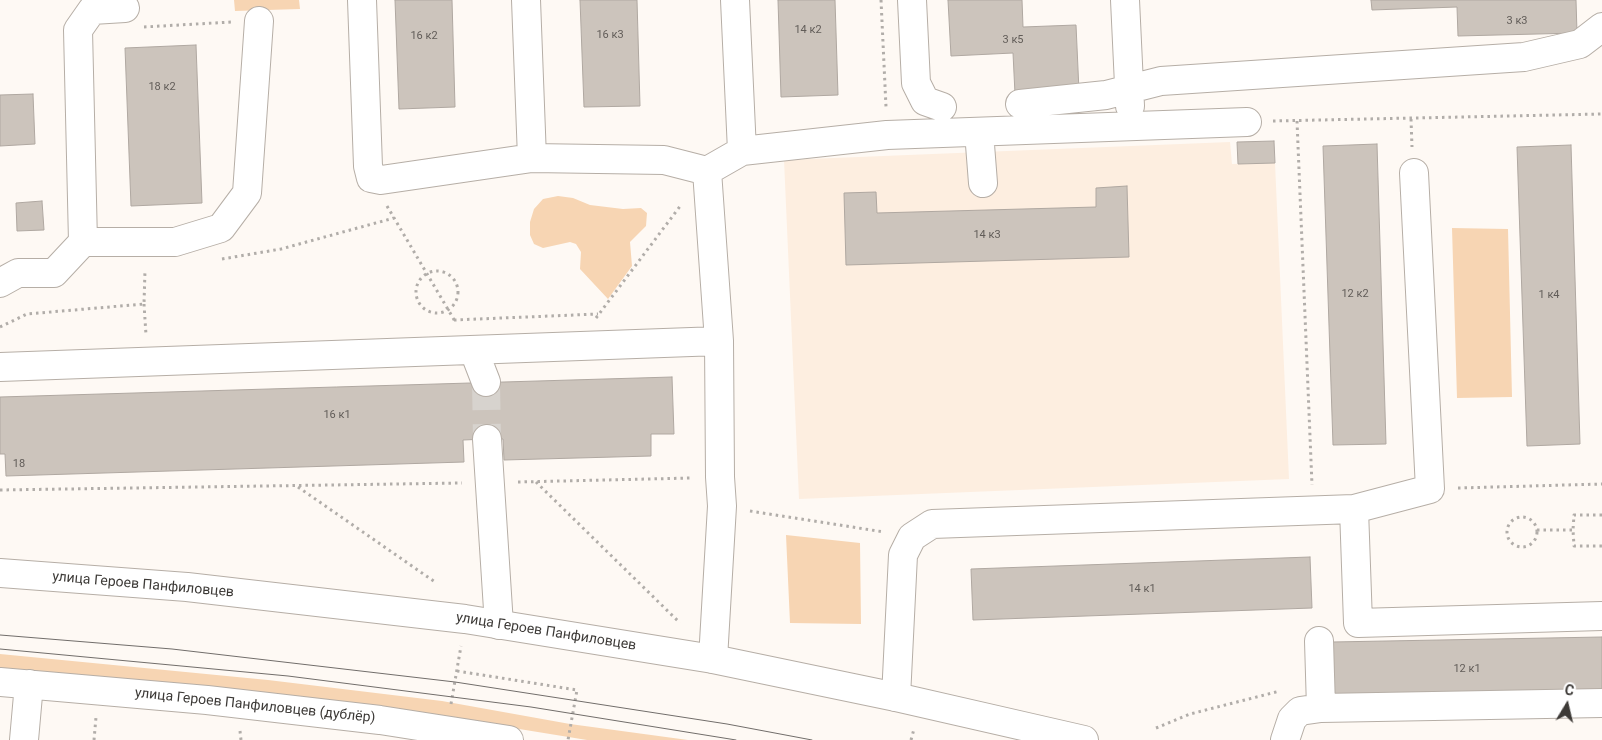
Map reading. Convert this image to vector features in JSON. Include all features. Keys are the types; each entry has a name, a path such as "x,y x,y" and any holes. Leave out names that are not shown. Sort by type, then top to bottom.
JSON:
{"main road":[{"path":"362,0 368,166 371,178 381,180 532,158 664,160 707,171 742,151 887,135 1131,128 1247,122"},
{"path":"526,0 532,158"},
{"path":"735,0 742,151"},
{"path":"912,0 916,83 925,102 942,106"},
{"path":"1125,0 1131,128"},
{"path":"0,283 18,273 54,273 83,242 78,30 92,10 130,18"},
{"path":"83,242 175,242 221,228 246,193 259,21"},
{"path":"1020,104 1106,95 1161,81 1524,58 1580,44 1602,27"},
{"path":"979,132 983,183"},
{"path":"707,171 719,341 722,506 713,659"},
{"path":"896,697 903,555 912,537 932,524 1354,509 1430,489 1414,173"},
{"path":"0,367 719,341"},
{"path":"474,351 486,382"},
{"path":"487,439 499,625"},
{"path":"1354,509 1358,623 1602,616"},
{"name":"улица Героев Панфиловцев","path":"0,573 187,587 499,625 713,659 896,697 1084,740"},
{"path":"1319,642 1321,708"},
{"name":"улица Героев Панфиловцев (дублёр)","path":"0,682 207,700 401,731 509,740"},
{"path":"24,740 29,684"},
{"path":"1285,740 1292,718 1300,710 1321,708 1602,703"}],"path":[{"path":"881,0 887,135"},
{"path":"130,18 259,21"},
{"path":"1247,122 1602,114"},
{"path":"1297,120 1314,510"},
{"path":"570,346 599,314 707,171"},
{"path":"371,178 474,351"},
{"path":"213,260 281,249 394,218"},
{"path":"0,327 27,314 144,304 146,242"},
{"path":"145,272 155,270"},
{"path":"442,272 455,282 457,297 448,310 432,313 419,303 416,287 427,274 442,272"},
{"path":"454,320 599,314"},
{"path":"0,490 297,487 720,477"},
{"path":"535,482 680,623"},
{"path":"1430,489 1602,484"},
{"path":"297,487 435,582"},
{"path":"722,506 912,537"},
{"path":"1602,515 1574,515 1574,546 1602,546"},
{"path":"1520,516 1528,518 1535,523 1538,530 1536,538 1531,544 1523,548 1515,546 1509,541 1506,533 1508,525 1513,519 1520,516"},
{"path":"1538,530 1574,530"},
{"path":"451,704 457,671 576,690 568,740"},
{"path":"1156,728 1190,714 1320,680"},
{"path":"94,740 96,714"}],"shaded area":[{"path":"234,0 299,0 300,9 235,11"},
{"path":"1230,142 1232,164 1275,163 1289,479 799,499 784,160"},
{"path":"558,196 573,198 590,205 623,209 641,208 647,213 646,226 630,242 632,266 608,299 580,269 581,252 576,244 570,242 543,248 534,244 530,235 530,222 534,209 543,199"},
{"path":"1452,228 1508,229 1512,397 1457,398"},
{"path":"786,535 860,543 861,624 790,623"},
{"path":"0,654 268,680 442,701 570,724 688,740 587,740 433,715 0,669"}],"building":[{"path":"395,0 452,0 455,107 399,109"},
{"path":"580,0 637,0 640,106 584,107"},
{"path":"778,0 835,0 838,95 781,97"},
{"path":"948,0 1022,0 1023,27 1076,25 1079,91 1015,94 1013,53 951,56"},
{"path":"1371,0 1576,0 1577,33 1458,36 1457,7 1372,10"},
{"path":"196,45 202,203 131,206 125,48"},
{"path":"33,94 35,144 0,146 0,95"},
{"path":"1274,141 1275,163 1238,164 1237,142"},
{"path":"1377,144 1386,444 1333,445 1323,146"},
{"path":"1571,145 1580,444 1527,446 1517,147"},
{"path":"1127,186 1129,257 846,265 844,193 876,192 877,213 1096,207 1096,188"},
{"path":"42,201 44,230 17,231 16,203"},
{"path":"672,377 674,434 651,434 651,456 504,460 503,439 487,439 463,440 464,462 6,476 5,454 0,454 0,397"},
{"path":"1310,557 1312,608 973,620 971,569"},
{"path":"1602,637 1602,698 1333,703 1332,642"}],"tunnel":[{"path":"486,382 487,439"}],"tram line":[{"path":"0,635 172,649 455,682 727,724 812,740"},
{"path":"0,649 288,676 531,707 736,740"}]}
